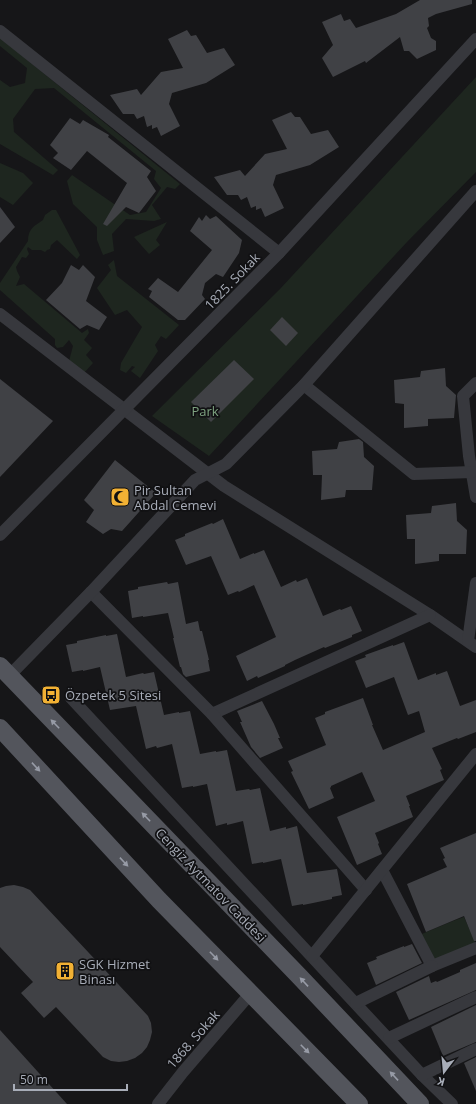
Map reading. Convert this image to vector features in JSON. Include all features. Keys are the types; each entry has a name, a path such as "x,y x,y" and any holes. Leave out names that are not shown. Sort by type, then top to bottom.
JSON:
{"main road":[{"name":"Cengiz Aytmatov Caddesi","path":"5,671 420,1104"},
{"path":"0,728 159,900 359,1104"}],"street":[{"path":"0,31 279,252"},
{"name":"1825. Sokak","path":"0,535 125,410 279,252 476,39"},
{"path":"5,671 91,592 195,480 226,464 304,385 476,191"},
{"path":"0,314 224,486 430,615 472,644"},
{"path":"476,383 463,396 476,497"},
{"path":"304,385 414,474 472,472"},
{"path":"472,644 476,583"},
{"path":"91,592 212,714 366,890"},
{"path":"212,714 430,615"},
{"path":"70,698 422,1075 452,1104"},
{"path":"312,956 476,754"},
{"path":"382,870 432,966"},
{"path":"356,1003 432,966 476,948"},
{"name":"1868. Sokak","path":"158,1104 183,1072 250,994"},
{"path":"389,1038 476,997"},
{"path":"422,1075 476,1049"}],"green space":[{"path":"0,38 180,184 175,189 167,187 152,205 161,219 154,221 126,219 112,234 114,251 103,255 97,240 97,227 73,204 67,181 72,175 130,215 146,212 161,188 154,179 156,171 54,88 35,89 13,119 14,132 58,170 53,175 0,144 0,80 10,87 25,83 27,68 0,46"},
{"name":"Park","path":"476,77 476,172 407,242 209,456 152,416 280,289"},
{"path":"0,163 23,173 33,183 13,205 0,197"},
{"path":"52,210 56,210 80,255 77,259 57,240 51,245 50,249 45,252 41,250 32,250 28,247 27,249 29,254 26,258 22,257 16,267 20,277 16,286 24,284 82,333 88,329 89,333 84,340 92,348 86,355 93,363 83,374 69,361 73,346 69,340 63,347 57,348 55,345 55,339 0,290 0,283 28,241 30,231 34,226 43,220 45,215"},
{"path":"167,222 156,240 160,245 149,254 134,237"},
{"path":"114,260 117,276 179,325 166,339 161,336 155,345 158,351 140,378 131,371 135,367 132,366 126,373 120,370 121,363 142,327 127,310 115,315 97,288 111,270 108,265"},
{"path":"464,917 476,944 432,966 417,936"}],"building":[{"path":"420,0 472,0 472,4 436,14 428,18 429,26 427,28 431,38 436,41 436,50 417,59 409,51 404,51 400,37 366,63 365,61 333,77 322,58 333,45 322,22 341,14 344,21 350,19 356,28 396,14"},
{"path":"187,30 191,36 196,35 207,53 224,48 235,65 206,83 172,93 169,104 180,126 161,136 157,127 152,129 152,125 147,127 144,116 137,119 134,114 123,114 110,95 137,89 141,95 161,72 183,68 168,39"},
{"path":"291,112 295,117 300,117 311,134 328,130 339,147 310,165 276,175 273,185 284,208 265,217 261,208 256,210 256,206 251,208 247,197 241,200 238,195 227,195 214,177 240,170 245,176 265,154 287,149 272,120"},
{"path":"70,118 80,124 83,120 109,135 108,137 151,171 147,177 156,191 139,213 126,207 107,226 103,224 127,183 87,151 71,170 53,158 58,153 50,145"},
{"path":"0,207 15,227 0,243"},
{"path":"206,215 210,219 216,216 242,240 239,253 223,277 216,274 205,283 202,295 205,299 185,320 178,320 149,297 152,291 148,289 158,278 178,292 212,250 190,231 199,217 202,221"},
{"path":"71,265 79,270 83,265 95,277 86,301 107,317 99,330 87,325 80,329 46,300 62,283"},
{"path":"282,317 298,333 286,346 270,330"},
{"path":"234,360 254,379 211,422 191,402"},
{"path":"445,368 446,386 456,395 454,418 428,419 428,426 404,428 404,404 395,403 394,380 420,377 421,371"},
{"path":"0,379 53,421 0,477"},
{"path":"359,439 363,442 364,457 374,466 372,490 346,490 345,497 321,500 322,475 313,475 312,451 337,449 339,442"},
{"name":"Pir Sultan Abdal Cemevi","path":"115,460 156,493 122,531 111,529 103,534 86,522 94,510 84,500"},
{"path":"456,503 457,521 467,530 466,554 439,554 439,561 415,564 415,539 407,539 406,515 431,513 432,506"},
{"path":"223,519 240,559 264,550 281,587 296,580 297,582 307,578 323,616 351,606 362,631 352,635 352,637 325,648 324,647 258,678 257,676 247,681 236,656 276,637 254,585 228,595 211,556 186,565 175,540 185,536 185,534"},
{"path":"167,582 168,584 178,582 186,624 198,621 209,660 210,671 186,677 183,674 180,667 168,613 132,618 128,591 138,589 138,587"},
{"path":"117,634 126,677 154,672 164,715 190,711 200,754 227,750 236,791 260,788 270,831 297,826 307,873 337,869 342,895 332,897 332,899 292,906 281,859 252,864 243,821 216,826 207,784 182,788 172,744 146,749 136,706 110,710 100,667 72,672 66,645 77,643 77,641"},
{"path":"404,642 418,680 436,673 436,675 447,671 460,706 476,700 476,732 432,748 442,769 440,770 444,780 406,796 413,817 375,833 382,854 357,865 337,817 375,801 362,772 331,786 330,788 334,798 309,809 291,772 293,771 288,761 326,745 315,718 325,714 325,712 363,698 372,725 383,750 425,732 419,711 408,715 394,677 366,688 355,661 366,657 365,655"},
{"path":"262,701 274,724 283,748 260,758 251,747 237,711"},
{"path":"476,833 476,941 474,941 464,916 426,932 407,884 447,867 443,859 445,858 440,848"},
{"path":"14,885 30,890 148,1016 151,1023 152,1032 147,1047 142,1053 127,1061 111,1061 103,1057 56,1007 44,1018 21,993 33,982 0,947 0,888"},
{"path":"412,944 422,963 376,985 367,963 377,959 376,957"},
{"path":"476,963 476,990 409,1020 396,992 429,976 431,983 437,982"},
{"path":"476,1005 476,1042 443,1056 431,1027"},
{"path":"0,1030 67,1104 0,1104"},
{"path":"476,1057 476,1091 464,1063"}],"place":[{"name":"Pir Sultan Abdal Cemevi","path":"120,497"},
{"name":"Özpetek 5 Sitesi","path":"51,695"},
{"name":"SGK Hizmet Binası","path":"65,971"}]}
